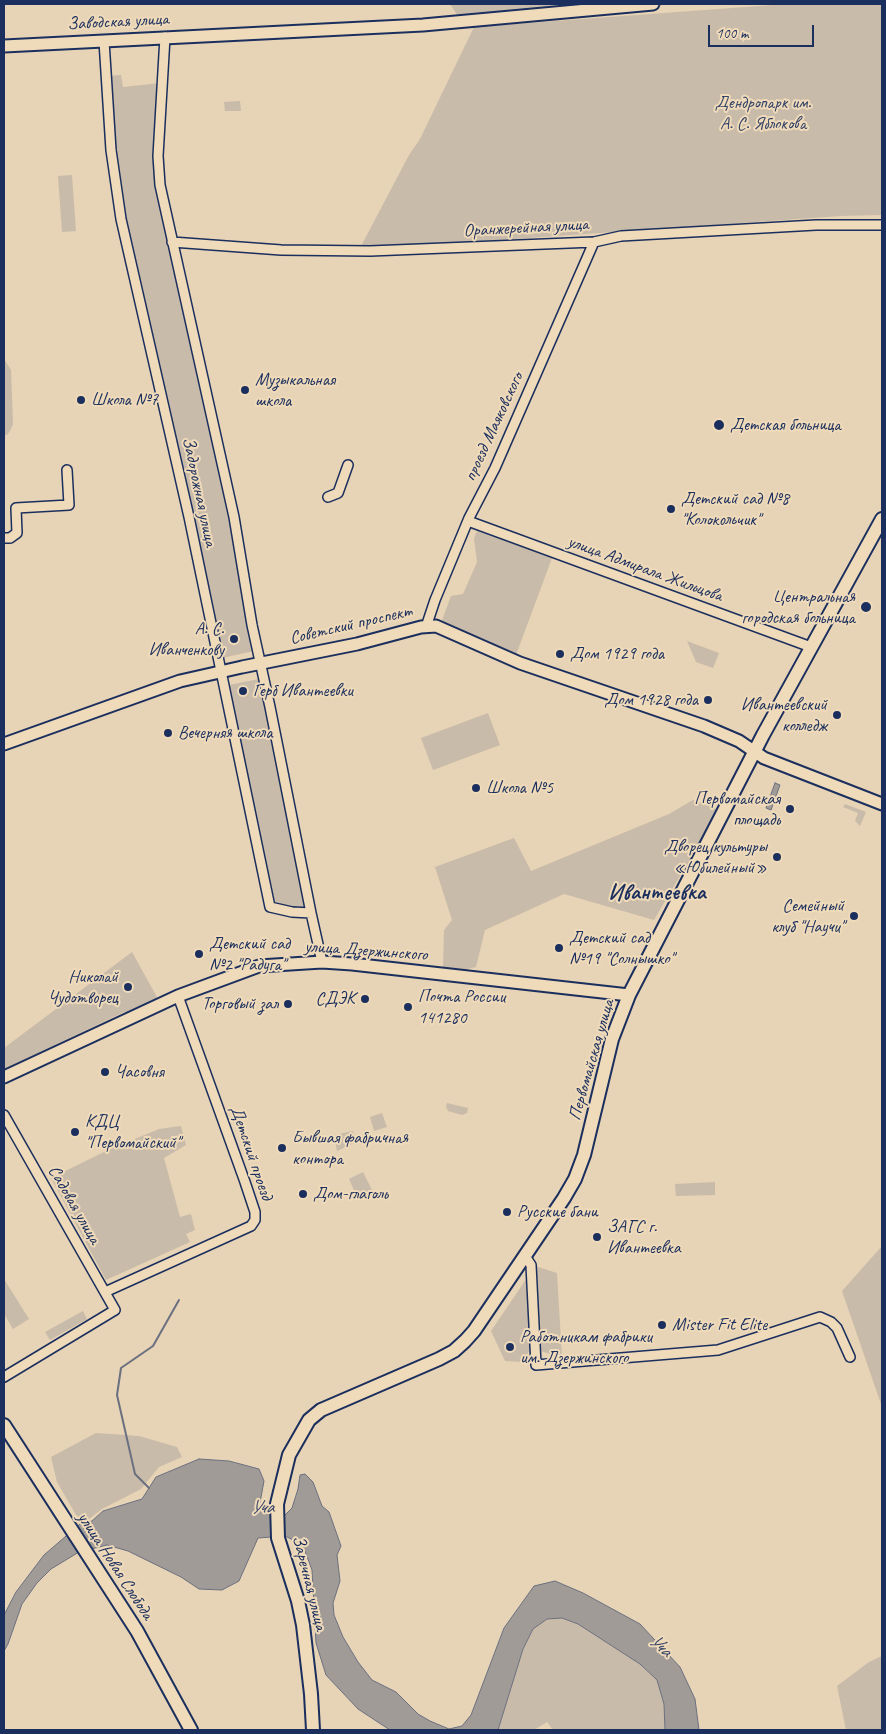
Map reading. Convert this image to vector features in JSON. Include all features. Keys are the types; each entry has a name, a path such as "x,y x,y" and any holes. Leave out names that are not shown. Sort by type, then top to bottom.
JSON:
{"main road":[{"name":"Первомайская улица","path":"308,1420 320,1410 454,1351 474,1331 564,1198 577,1174 584,1155 612,1039 629,995 755,752 882,519"},
{"name":"Заречная улица","path":"308,1420 289,1455 277,1504 278,1538 298,1601 303,1625 313,1730"},
{"name":"улица Новая Слобода","path":"4,1425 137,1631 191,1730"}],"street":[{"name":"Заводская улица","path":"4,46 423,25 653,4"},
{"name":"Задорожная улица","path":"165,37 158,156 160,185 234,517 252,625 322,962"},
{"name":"Задорожная улица","path":"104,41 111,150 121,218 187,508 270,907 292,912 312,913"},
{"name":"Оранжерейная улица","path":"172,242 281,250 355,252 594,242 621,236 816,225 882,225"},
{"name":"проезд Маяковского","path":"426,627 435,600 468,521 509,437 594,242"},
{"path":"328,497 338,494 348,465"},
{"path":"4,538 10,538 17,533 16,508 69,505 67,470"},
{"name":"улица Адмирала Жильцова","path":"468,521 811,647"},
{"name":"Советский проспект","path":"4,744 172,683 436,626 520,663 696,723 739,741 764,758 882,804"},
{"name":"улица Дзержинского","path":"4,1077 178,996 259,966 322,962 380,966 629,995"},
{"name":"Детский проезд","path":"105,1292 251,1226 255,1220 255,1212 245,1182 178,996"},
{"name":"Садовая улица","path":"4,1115 115,1310 4,1377"},
{"path":"525,1256 531,1265 536,1365 718,1350 820,1317 832,1322 838,1328 850,1356"}],"green space":[{"path":"450,4 596,4 458,16"},
{"name":"Дендропарк им. А. С. Яблокова","path":"786,4 882,4 882,215 840,216 359,250 409,155 420,139 474,27"},
{"path":"121,75 123,87 160,83 158,156 213,425 254,651 222,658 124,228 107,76"},
{"path":"240,101 241,111 225,111 224,102"},
{"path":"72,175 76,231 62,232 58,176"},
{"path":"4,359 11,370 13,424 8,434 4,436"},
{"path":"477,531 552,558 516,655 441,623 451,596 463,594 477,562 474,538"},
{"path":"687,641 719,653 713,668 696,662"},
{"path":"259,679 305,910 275,904 229,685"},
{"path":"488,713 500,745 433,770 421,738"},
{"path":"693,800 719,810 654,920 564,894 485,930 476,967 459,971 443,968 444,930 452,920 435,867 514,838 531,871 669,814"},
{"path":"845,804 866,812 860,826 855,821 858,813 843,807"},
{"path":"132,952 158,999 128,1013 124,1012 4,1069 4,1048"},
{"path":"447,1103 468,1108 467,1113 462,1115 448,1111"},
{"path":"382,1113 387,1127 374,1131 370,1117"},
{"path":"181,1126 186,1145 164,1158 180,1217 191,1214 195,1230 186,1234 190,1242 106,1280 51,1178 106,1151 159,1129"},
{"path":"353,1131 356,1142 337,1151 334,1135"},
{"path":"363,1172 372,1190 357,1197 349,1179"},
{"path":"715,1182 715,1195 676,1196 675,1184"},
{"path":"882,1246 882,1407 842,1291"},
{"path":"535,1266 557,1273 562,1358 538,1350 529,1351 523,1362 505,1361 491,1331"},
{"path":"4,1279 29,1319 13,1329 4,1314"},
{"path":"83,1311 87,1319 50,1340 45,1332"},
{"path":"96,1433 139,1436 177,1447 182,1457 159,1467 141,1489 102,1509 85,1522 76,1515 57,1482 51,1457"},
{"path":"562,1618 578,1624 640,1664 657,1680 664,1704 665,1730 553,1730 547,1722 534,1730 498,1730 523,1649 533,1629 547,1619"},
{"path":"882,1656 882,1730 846,1730 837,1686 869,1662"}],"water":[{"path":"775,783 780,785 771,810 766,808"},
{"name":"Уча","path":"199,1459 229,1461 259,1469 264,1481 259,1508 285,1515 292,1508 300,1475 305,1474 313,1482 322,1506 329,1512 341,1546 337,1555 340,1581 333,1603 334,1615 343,1637 358,1662 372,1680 396,1692 418,1714 430,1721 449,1729 462,1726 471,1715 504,1628 534,1586 555,1581 583,1593 640,1624 680,1667 695,1699 699,1730 665,1730 664,1704 657,1680 640,1664 578,1624 562,1618 547,1619 533,1629 523,1649 498,1730 390,1730 358,1709 326,1675 316,1643 312,1570 305,1551 295,1541 285,1536 258,1538 239,1581 222,1590 199,1589 181,1577 128,1551 107,1545 79,1552 51,1569 37,1583 22,1604 4,1651 4,1615 16,1592 44,1555 80,1524 92,1521 103,1511 142,1499 156,1477"}],"waterway":[{"path":"149,1488 135,1474 117,1395 121,1368 153,1346 179,1300"}],"place":[{"name":"Музыкальная школа","path":"245,390"},
{"name":"Школа №7","path":"81,400"},
{"name":"Детская больница","path":"719,425"},
{"name":"Детский сад №8 \"Колокольчик\"","path":"671,509"},
{"name":"Центральная городская больница","path":"866,607"},
{"name":"А. С. Иванченкову","path":"234,639"},
{"name":"Дом 1929 года","path":"560,654"},
{"name":"Герб Ивантеевки","path":"243,691"},
{"name":"Дом 1928 года","path":"708,700"},
{"name":"Ивантеевский колледж","path":"837,715"},
{"name":"Вечерняя школа","path":"168,733"},
{"name":"Школа №5","path":"476,788"},
{"name":"Первомайская площадь","path":"790,809"},
{"name":"Дворец культуры «Юбилейный»","path":"777,857"},
{"name":"Семейный клуб \"Научи\"","path":"854,916"},
{"name":"Детский сад №19 \"Солнышко\"","path":"559,948"},
{"name":"Детский сад №2 \"Радуга\"","path":"199,954"},
{"name":"Николай Чудотворец","path":"128,987"},
{"name":"СДЭК","path":"365,999"},
{"name":"Торговый зал","path":"288,1004"},
{"name":"Почта России 141280","path":"408,1007"},
{"name":"Часовня","path":"105,1072"},
{"name":"КДЦ \"Первомайский\"","path":"75,1132"},
{"name":"Бывшая фабричная контора","path":"282,1148"},
{"name":"Дом-глаголь","path":"303,1194"},
{"name":"Русские бани","path":"507,1212"},
{"name":"ЗАГС г. Ивантеевка","path":"597,1237"},
{"name":"Mister Fit Elite","path":"662,1325"},
{"name":"Работникам фабрики им. Дзержинского","path":"510,1347"}],"district":[{"name":"Ивантеевка","path":"657,893"}]}
